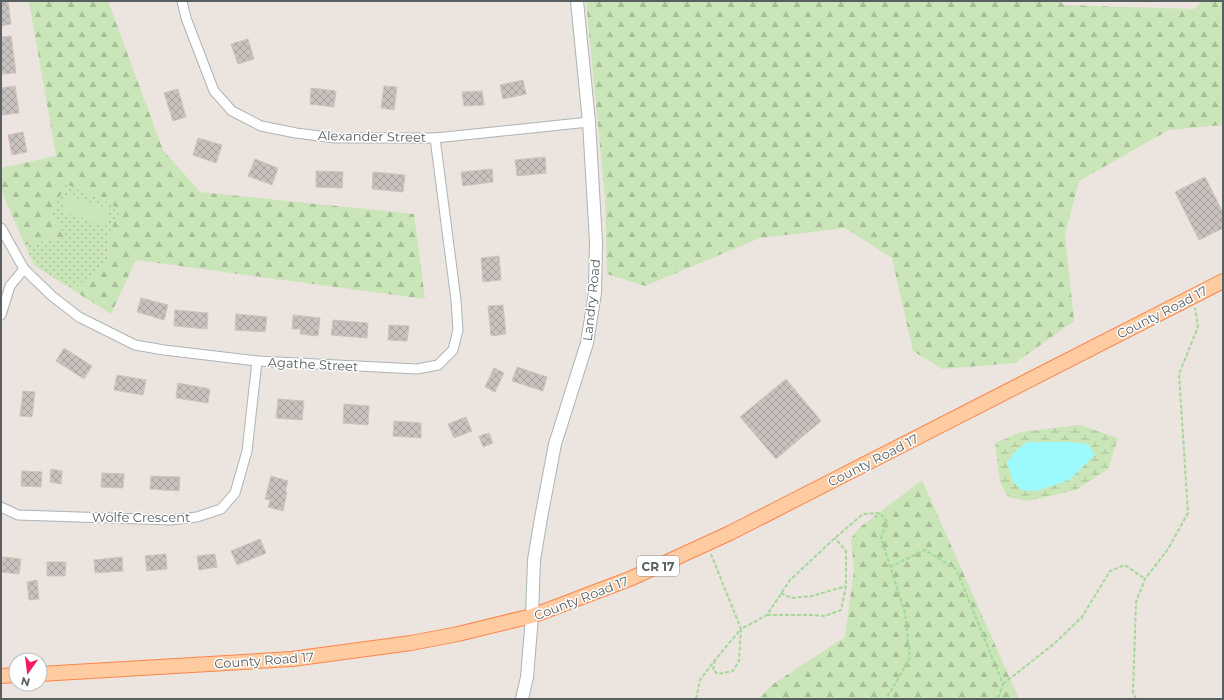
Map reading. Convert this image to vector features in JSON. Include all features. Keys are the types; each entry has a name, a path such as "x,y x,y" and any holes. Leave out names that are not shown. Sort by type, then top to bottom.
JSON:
{"main road":[{"name":"Landry Road","path":"522,699 527,677 532,616 534,560 555,444 587,342 594,293 596,242 589,122 577,1"},
{"name":"County Road 17","path":"48,674 292,659 412,643 458,634 532,616 632,578 707,544 1223,281"}],"street":[{"name":"Alexander Street","path":"182,1 186,18 214,91 232,111 261,126 296,133 335,138 435,138 589,122"},
{"name":"Agathe Street","path":"1,228 24,269 52,296 80,317 135,345 257,361 417,369 438,365 452,350 458,330 456,300 435,138"},
{"path":"1,315 10,286 24,269"},
{"name":"Wolfe Crescent","path":"1,507 18,515 170,520 197,517 220,509 235,493 247,451 257,361"}],"path":[{"path":"1136,699 1133,692 1136,602 1145,579 1168,549 1188,513 1179,374 1198,327 1193,297"},
{"path":"696,699 700,680 715,660 741,630 767,615 790,580 863,514 880,513 887,522 881,538 905,613 910,658 886,699"},
{"path":"767,615 811,614 825,616 841,610 846,586 846,551 835,538"},
{"path":"707,544 741,630 739,661 733,671 718,674 714,670 715,660"},
{"path":"890,567 925,550 956,569 1003,684"},
{"path":"996,699 999,696 1003,684 1054,643 1082,617 1110,571 1125,565 1145,579"},
{"path":"781,593 791,598 812,596 846,586"}],"green space":[{"path":"29,1 108,1 163,150 200,192 414,214 425,299 136,260 111,314 73,290 108,261 110,231 65,237 25,245 1,190 1,168 56,156"},
{"path":"586,1 1060,1 1064,5 1194,9 1203,1 1223,1 1223,125 1169,130 1079,181 1065,234 1074,321 1015,363 942,369 913,351 892,258 845,228 760,238 645,286 607,274 605,198"},
{"path":"66,184 121,209 110,231 108,261 73,290 34,265 25,245 65,237 52,212"},
{"path":"67,195 111,209 105,226 62,211"},
{"path":"1080,425 1118,438 1108,469 1076,490 1028,501 1008,497 1000,482 995,443 1021,432"},
{"path":"922,480 1019,699 759,699 773,684 845,637 854,569 851,539 859,528"}],"water":[{"path":"1027,442 1068,442 1088,444 1095,455 1069,480 1036,491 1022,490 1013,481 1007,463 1014,453"}],"building":[{"path":"1,1 8,1 11,24 1,26"},
{"path":"11,36 16,73 1,74 1,37"},
{"path":"248,39 254,59 238,64 231,44"},
{"path":"523,80 526,94 503,99 500,85"},
{"path":"15,86 19,113 1,115 1,88"},
{"path":"384,86 397,87 394,110 381,108"},
{"path":"311,88 336,91 334,107 310,104"},
{"path":"178,89 186,117 173,121 164,93"},
{"path":"482,91 484,105 464,106 462,92"},
{"path":"23,132 27,152 12,155 8,135"},
{"path":"198,138 222,145 216,163 193,155"},
{"path":"545,157 546,173 517,176 515,160"},
{"path":"255,159 278,168 272,185 248,176"},
{"path":"492,169 493,182 463,186 461,172"},
{"path":"316,171 343,172 342,188 316,187"},
{"path":"373,172 405,175 403,192 372,189"},
{"path":"1205,177 1223,213 1223,228 1199,240 1175,192"},
{"path":"499,256 501,280 483,282 481,258"},
{"path":"141,298 168,305 164,320 137,312"},
{"path":"503,305 506,334 491,336 488,306"},
{"path":"175,310 208,313 207,329 174,326"},
{"path":"236,314 267,317 265,332 235,330"},
{"path":"293,315 320,318 318,336 300,334 301,329 292,329"},
{"path":"333,320 368,323 367,338 331,335"},
{"path":"389,325 409,326 407,341 388,340"},
{"path":"64,348 92,366 84,379 56,361"},
{"path":"517,367 547,377 543,391 512,381"},
{"path":"494,368 504,373 495,392 485,387"},
{"path":"117,375 146,380 143,395 114,390"},
{"path":"786,379 821,421 776,459 740,417"},
{"path":"178,383 210,389 208,403 176,398"},
{"path":"23,391 35,392 32,417 20,416"},
{"path":"278,399 304,401 302,420 276,418"},
{"path":"344,404 369,406 368,425 343,423"},
{"path":"466,417 472,431 454,438 448,424"},
{"path":"394,421 421,423 421,438 393,436"},
{"path":"489,433 493,443 483,447 479,436"},
{"path":"51,469 62,471 61,484 50,482"},
{"path":"22,471 42,472 41,487 21,486"},
{"path":"102,473 124,474 123,488 101,487"},
{"path":"151,476 180,477 179,491 150,489"},
{"path":"271,476 288,481 283,511 268,507 270,500 265,499"},
{"path":"260,539 266,553 237,565 231,551"},
{"path":"166,554 167,569 147,571 145,556"},
{"path":"215,554 217,567 199,570 197,556"},
{"path":"3,557 21,559 19,574 2,572"},
{"path":"122,557 123,571 95,573 94,560"},
{"path":"47,562 66,562 65,576 47,576"},
{"path":"37,580 39,599 29,600 27,582"}]}
